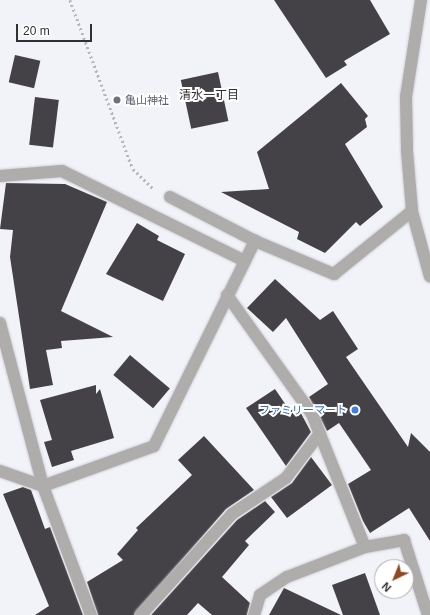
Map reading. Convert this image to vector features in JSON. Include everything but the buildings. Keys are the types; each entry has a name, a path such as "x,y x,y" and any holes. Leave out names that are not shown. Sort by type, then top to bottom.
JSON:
{"street":[{"path":"421,0 406,97 412,211 430,277"},
{"path":"0,176 62,171 245,261"},
{"path":"170,197 256,241 334,274 412,211"},
{"path":"0,471 43,486 154,446 226,294 256,241"},
{"path":"226,294 312,414 365,547"},
{"path":"0,323 43,486 91,615"},
{"path":"141,615 232,514 286,478 320,433"},
{"path":"254,615 260,595 287,577 365,547 404,540 428,615"}],"path":[{"path":"70,0 133,169 152,188 170,197"}],"place":[{"name":"亀山神社","path":"117,100"},
{"name":"ファミリーマート","path":"355,410"}],"district":[{"name":"清水一丁目","path":"209,96"}]}
